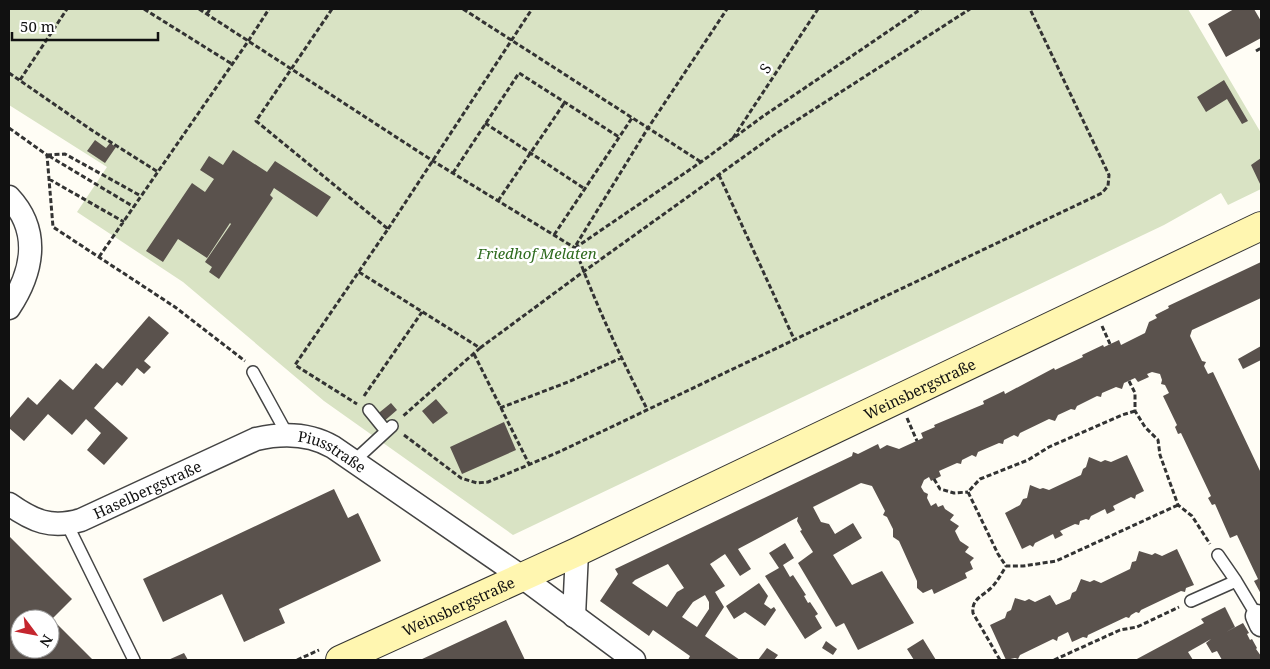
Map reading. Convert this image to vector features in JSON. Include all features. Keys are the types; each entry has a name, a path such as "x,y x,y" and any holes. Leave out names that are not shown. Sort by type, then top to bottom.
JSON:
{"street":[{"path":"9,197 20,210 26,222 30,248 28,267 22,286 9,308"},
{"name":"Weinsbergstraße","path":"340,660 577,552 1261,226"},
{"name":"Piusstraße","path":"287,434 323,442 354,461 522,577 634,660"},
{"name":"Haselbergstraße","path":"9,504 32,519 55,524 67,524 81,520 241,445 256,439 287,434"},
{"path":"574,616 577,552"}],"lane":[{"name":"Piusstraße","path":"253,372 287,434"},
{"path":"354,461 389,429 369,410"},
{"path":"67,524 134,660"},
{"path":"1218,555 1259,620"},
{"path":"1192,601 1236,581"}],"path":[{"path":"20,80 68,9"},
{"path":"144,9 232,64"},
{"path":"199,9 433,161 575,248 583,272 621,358 647,409"},
{"path":"207,14 210,9"},
{"path":"98,257 124,222 269,9"},
{"path":"332,9 256,121 388,229"},
{"path":"463,9 701,162"},
{"path":"422,312 358,405 295,365 388,229 532,9"},
{"path":"575,248 648,128 727,9"},
{"name":"S","path":"731,140 818,9"},
{"path":"575,248 701,162 762,117 921,9"},
{"path":"967,9 777,133 583,272 480,348 389,429 462,478 477,482 488,482 647,409 1102,193 1108,186 1109,175 1030,9"},
{"path":"1256,52 1261,48"},
{"path":"9,72 93,131 158,172"},
{"path":"453,173 518,72 619,137"},
{"path":"498,201 529,152 565,102"},
{"path":"554,235 632,118"},
{"path":"485,123 585,189"},
{"path":"9,128 47,155 134,207"},
{"path":"47,155 65,154 141,196"},
{"path":"47,155 53,227 175,307 237,354 253,372"},
{"path":"719,175 794,339"},
{"path":"50,179 124,222"},
{"path":"359,272 480,348"},
{"path":"474,354 528,464"},
{"path":"500,408 568,382 621,358"},
{"path":"1129,381 1135,393 1135,411 1145,427 1158,440 1160,455 1178,505 1192,516 1218,555"},
{"path":"934,479 940,489 954,493 968,492 980,479 1028,460 1050,447 1135,411"},
{"path":"968,492 998,554 1006,566"},
{"path":"1006,566 1056,562 1178,505"},
{"path":"1000,660 973,613 972,607 976,600 991,588 1006,566"},
{"path":"1054,660 1120,630 1137,627 1192,601"}],"green space":[{"name":"Friedhof Melaten","path":"9,9 1188,9 1261,133 1261,189 1228,205 1221,193 1164,225 513,535 324,401 183,282 77,212 107,167 9,105"}],"building":[{"path":"1234,9 1254,9 1261,21 1261,38 1226,57 1208,24"},
{"path":"1224,80 1248,121 1242,124 1227,99 1206,112 1197,97"},
{"path":"95,140 106,148 110,143 116,147 105,163 87,151"},
{"path":"233,150 267,172 275,161 331,197 317,217 274,188 270,195 273,198 219,279 209,272 212,267 205,262 230,223 207,258 178,239 163,262 146,251 192,183 205,192 214,179 200,170 209,156 223,165"},
{"path":"1261,158 1261,186 1251,165"},
{"path":"1261,262 1261,298 1192,330 1190,336 1202,361 1206,362 1204,366 1208,374 1213,372 1261,473 1261,594 1254,581 1258,579 1237,535 1230,538 1215,504 1212,505 1208,498 1211,496 1181,433 1178,434 1175,427 1177,425 1163,396 1169,393 1165,385 1161,384 1160,374 1152,372 1147,374 1149,377 1138,382 1135,378 1124,383 1122,389 1116,387 1102,393 1101,397 1097,396 1077,406 1075,410 1071,409 1058,415 1055,421 1049,419 1020,433 1018,437 1014,435 1004,440 1003,444 999,443 978,452 976,457 972,455 962,460 961,464 957,463 939,471 941,476 931,481 929,477 924,480 921,487 928,494 927,498 931,506 936,503 938,507 943,505 945,509 954,515 950,520 959,526 955,531 960,541 969,547 965,552 974,558 970,562 973,569 965,573 967,578 934,594 932,589 923,593 917,588 917,581 899,541 893,537 893,529 887,517 883,515 885,511 872,486 861,483 813,507 821,522 829,524 835,534 853,523 862,538 833,555 852,585 882,571 914,623 858,650 844,623 836,627 798,563 813,552 800,531 802,530 797,521 798,517 738,549 751,569 740,576 725,554 710,564 725,586 715,592 724,607 705,636 740,660 688,660 690,656 653,630 649,636 600,601 618,574 615,569 852,456 853,452 858,454 878,444 880,449 887,445 899,449 923,438 921,433 935,427 934,425 984,404 983,401 1004,391 1005,394 1054,368 1055,370 1083,357 1082,355 1103,345 1104,347 1119,340 1121,345 1145,333 1149,322 1157,318 1155,315 1169,308 1168,306","holes":["668,564 684,588 677,592 667,607 632,583","705,595 709,602 709,609 697,627 682,617 693,602"]},
{"path":"149,316 169,333 144,361 151,367 144,374 137,368 122,386 117,382 94,408 128,438 104,465 87,450 101,433 86,419 72,435 48,414 24,441 9,428 9,419 28,397 37,405 60,379 73,390 96,363 103,369"},
{"path":"1261,346 1261,360 1243,369 1238,359"},
{"path":"436,399 448,413 433,424 422,411"},
{"path":"391,403 397,410 382,423 375,416"},
{"path":"504,422 516,450 462,474 450,447"},
{"path":"1127,455 1144,491 1136,495 1135,499 1131,497 1113,506 1115,510 1107,514 1105,509 1091,516 1089,520 1080,521 1079,525 1075,524 1060,531 1063,535 1055,539 1053,534 1035,543 1033,547 1030,545 1022,549 1005,513 1020,505 1023,499 1027,498 1030,485 1049,490 1081,475 1089,457 1101,462 1105,460 1111,462"},
{"path":"334,489 348,518 358,513 381,561 279,609 285,623 244,642 222,594 163,622 143,579"},
{"path":"10,537 72,599 60,611 60,609 10,609 10,659 60,659 60,627 93,660 9,660"},
{"path":"785,543 794,558 783,565 790,577 793,575 806,595 804,596 808,603 810,602 818,614 815,616 822,628 805,639 765,576 779,568 769,553"},
{"path":"1177,549 1194,585 1186,588 1185,592 1181,591 1141,610 1139,613 1136,612 1129,618 1126,617 1088,635 1087,638 1083,637 1072,642 1068,632 1058,637 1057,641 1053,639 1020,655 1018,659 1006,660 990,625 1005,618 1007,612 1011,610 1015,598 1025,601 1029,599 1035,602 1050,595 1056,605 1070,599 1081,579 1090,582 1094,580 1101,583 1130,569 1132,562 1136,561 1139,551 1162,556"},
{"path":"759,583 768,596 764,604 771,609 774,607 776,610 765,626 745,612 734,619 726,606"},
{"path":"1225,607 1235,627 1226,632 1243,623 1249,633 1247,634 1250,640 1252,639 1261,656 1261,660 1222,660 1217,651 1212,653 1206,643 1211,639 1188,652 1193,660 1135,660 1204,623 1201,619"},
{"path":"506,620 525,660 420,660"},
{"path":"923,639 936,660 914,660 907,649"},
{"path":"826,641 837,649 833,655 822,648"},
{"path":"767,648 778,655 774,660 758,660"},
{"path":"184,653 188,660 168,660"}]}
